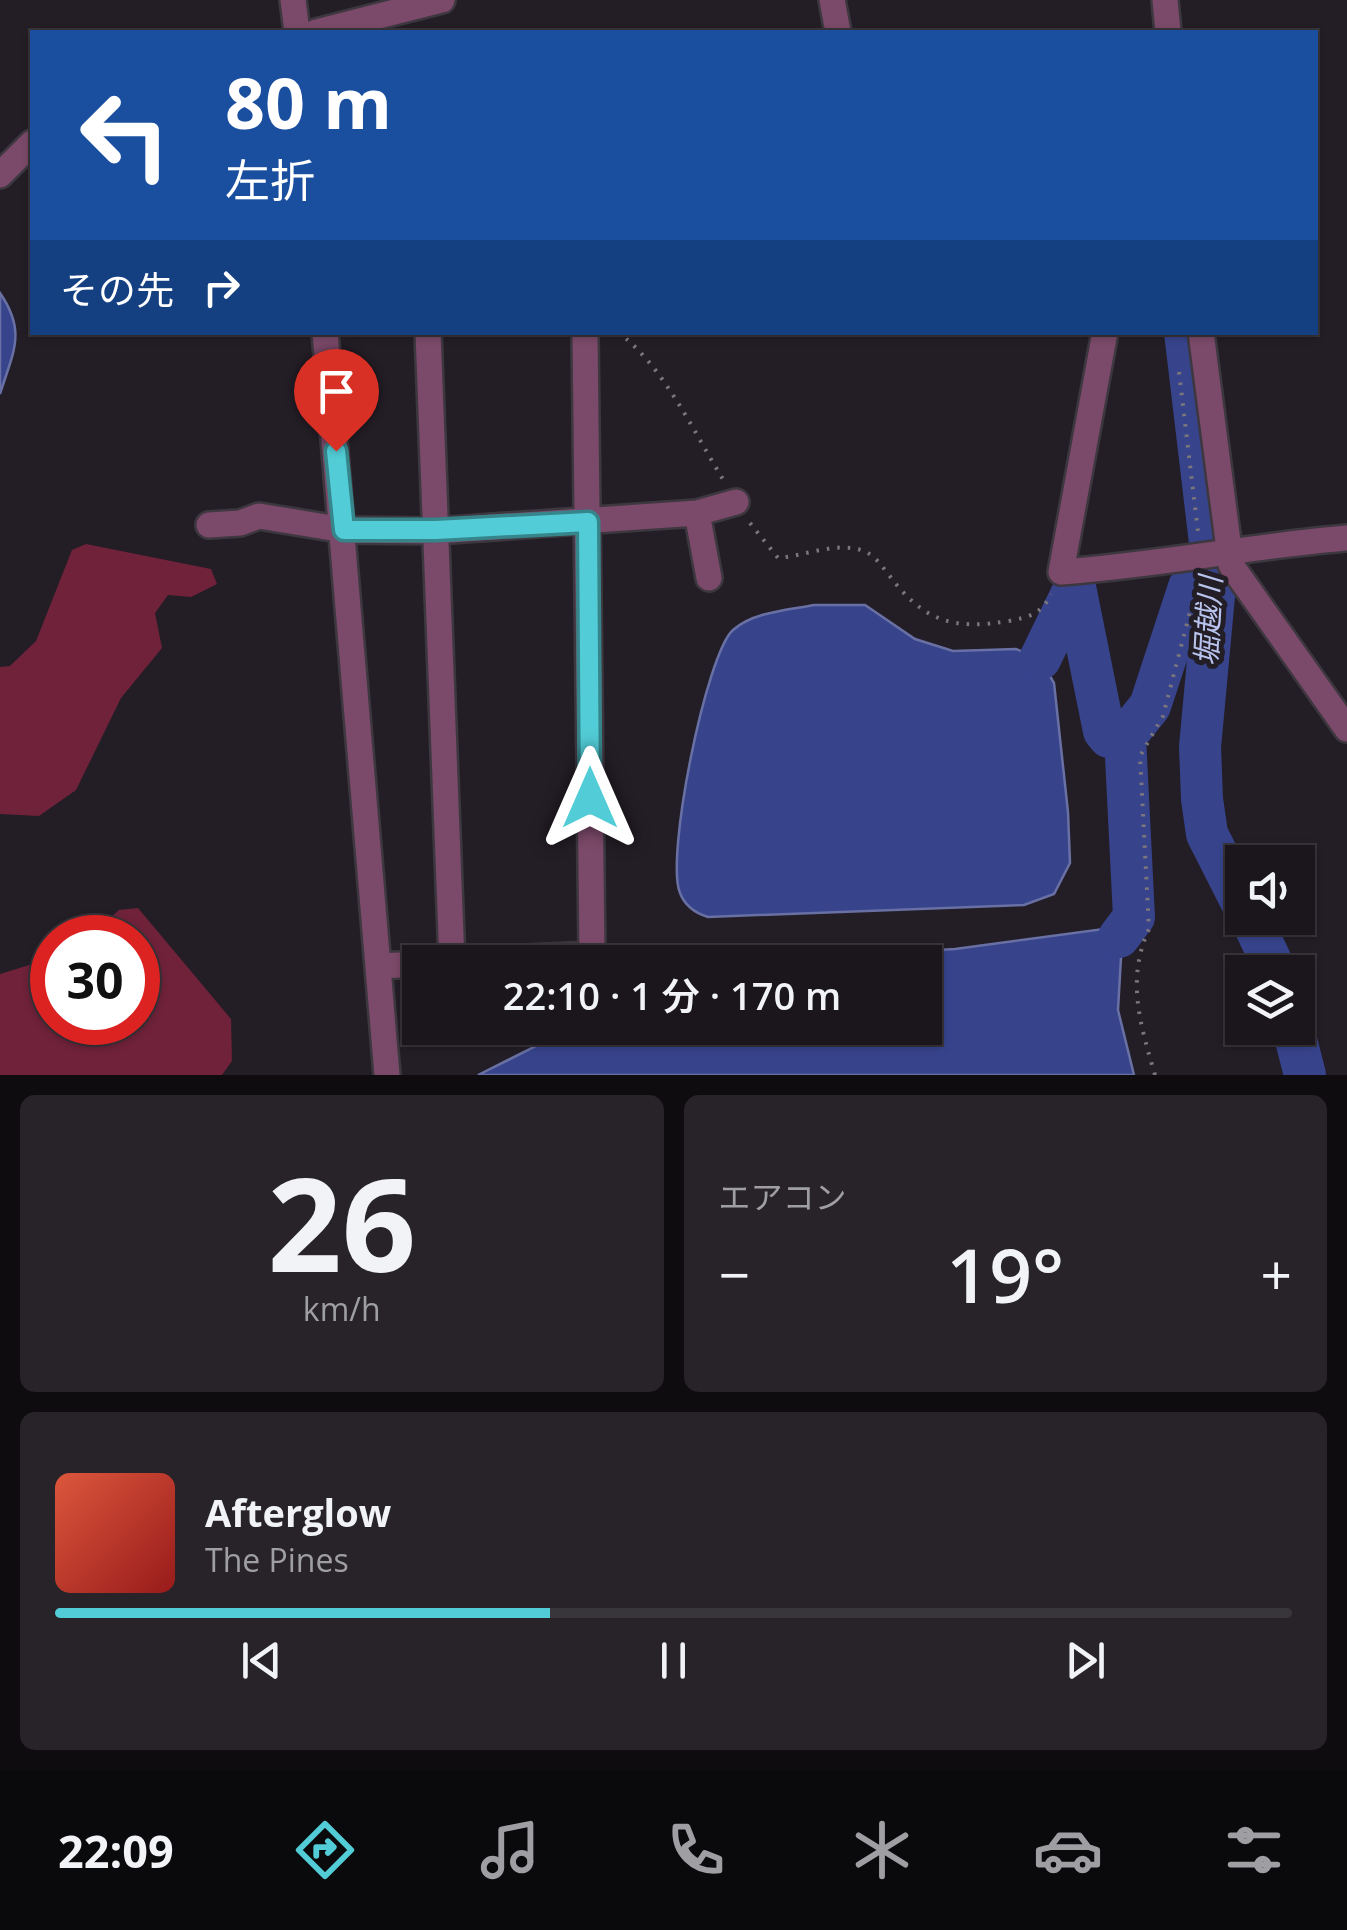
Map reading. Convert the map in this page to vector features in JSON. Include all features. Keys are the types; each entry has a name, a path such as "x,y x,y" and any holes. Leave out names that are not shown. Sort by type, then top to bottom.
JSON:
{"street":[{"path":"294,0 297,30"},
{"path":"329,30 442,0"},
{"path":"832,0 838,30"},
{"path":"1164,0 1168,30"},
{"path":"0,174 30,144"},
{"path":"325,335 387,1075"},
{"path":"428,335 451,945"},
{"path":"585,335 592,945"},
{"path":"1105,335 1061,572 1119,568 1212,551 1347,538"},
{"path":"1200,335 1212,551 1238,580 1347,729"},
{"path":"209,525 240,523 259,516 344,530 436,530 697,513 736,502"},
{"path":"697,513 709,578"},
{"path":"379,966 402,965"}],"path":[{"path":"622,335 638,349 666,386 736,502 778,558 844,548 863,550 878,560 914,604 935,619 962,626 1031,616 1046,607 1061,572"},
{"path":"1155,1075 1135,986 1139,950 1149,929 1140,756 1164,716 1197,588 1212,551 1179,366"}],"shaded area":[{"path":"86,544 211,569 217,584 191,597 168,595 155,613 162,648 121,698 76,790 39,816 0,814 0,667 10,666 36,641 72,550"},
{"path":"138,908 144,915 113,915 119,910"},
{"path":"160,934 231,1019 232,1061 222,1075 0,1075 0,974 30,965 30,1045 160,1045"}],"water":[{"path":"0,293 13,319 15,342 0,394"},
{"path":"814,605 865,605 915,639 953,651 1016,649 1040,659 1054,683 1068,812 1070,863 1054,894 1024,905 708,917 688,905 680,893 677,873 683,801 700,715 722,647 733,630 750,619"},
{"path":"1111,928 1122,940 1118,1010 1134,1075 478,1075 538,1045 942,1045 942,950"}],"waterway":[{"name":"堀越川","path":"1185,335 1215,585 1200,747 1202,799 1207,834 1225,869"},
{"path":"1040,659 1075,587 1104,731 1109,737 1125,737"},
{"path":"1119,937 1134,917 1125,737 1150,706 1189,587"},
{"name":"堀越川","path":"1259,935 1268,955"},
{"name":"堀越川","path":"1297,1045 1305,1075"}],"route":[{"path":"336,451 344,530 436,530 588,522 590,798"}]}
